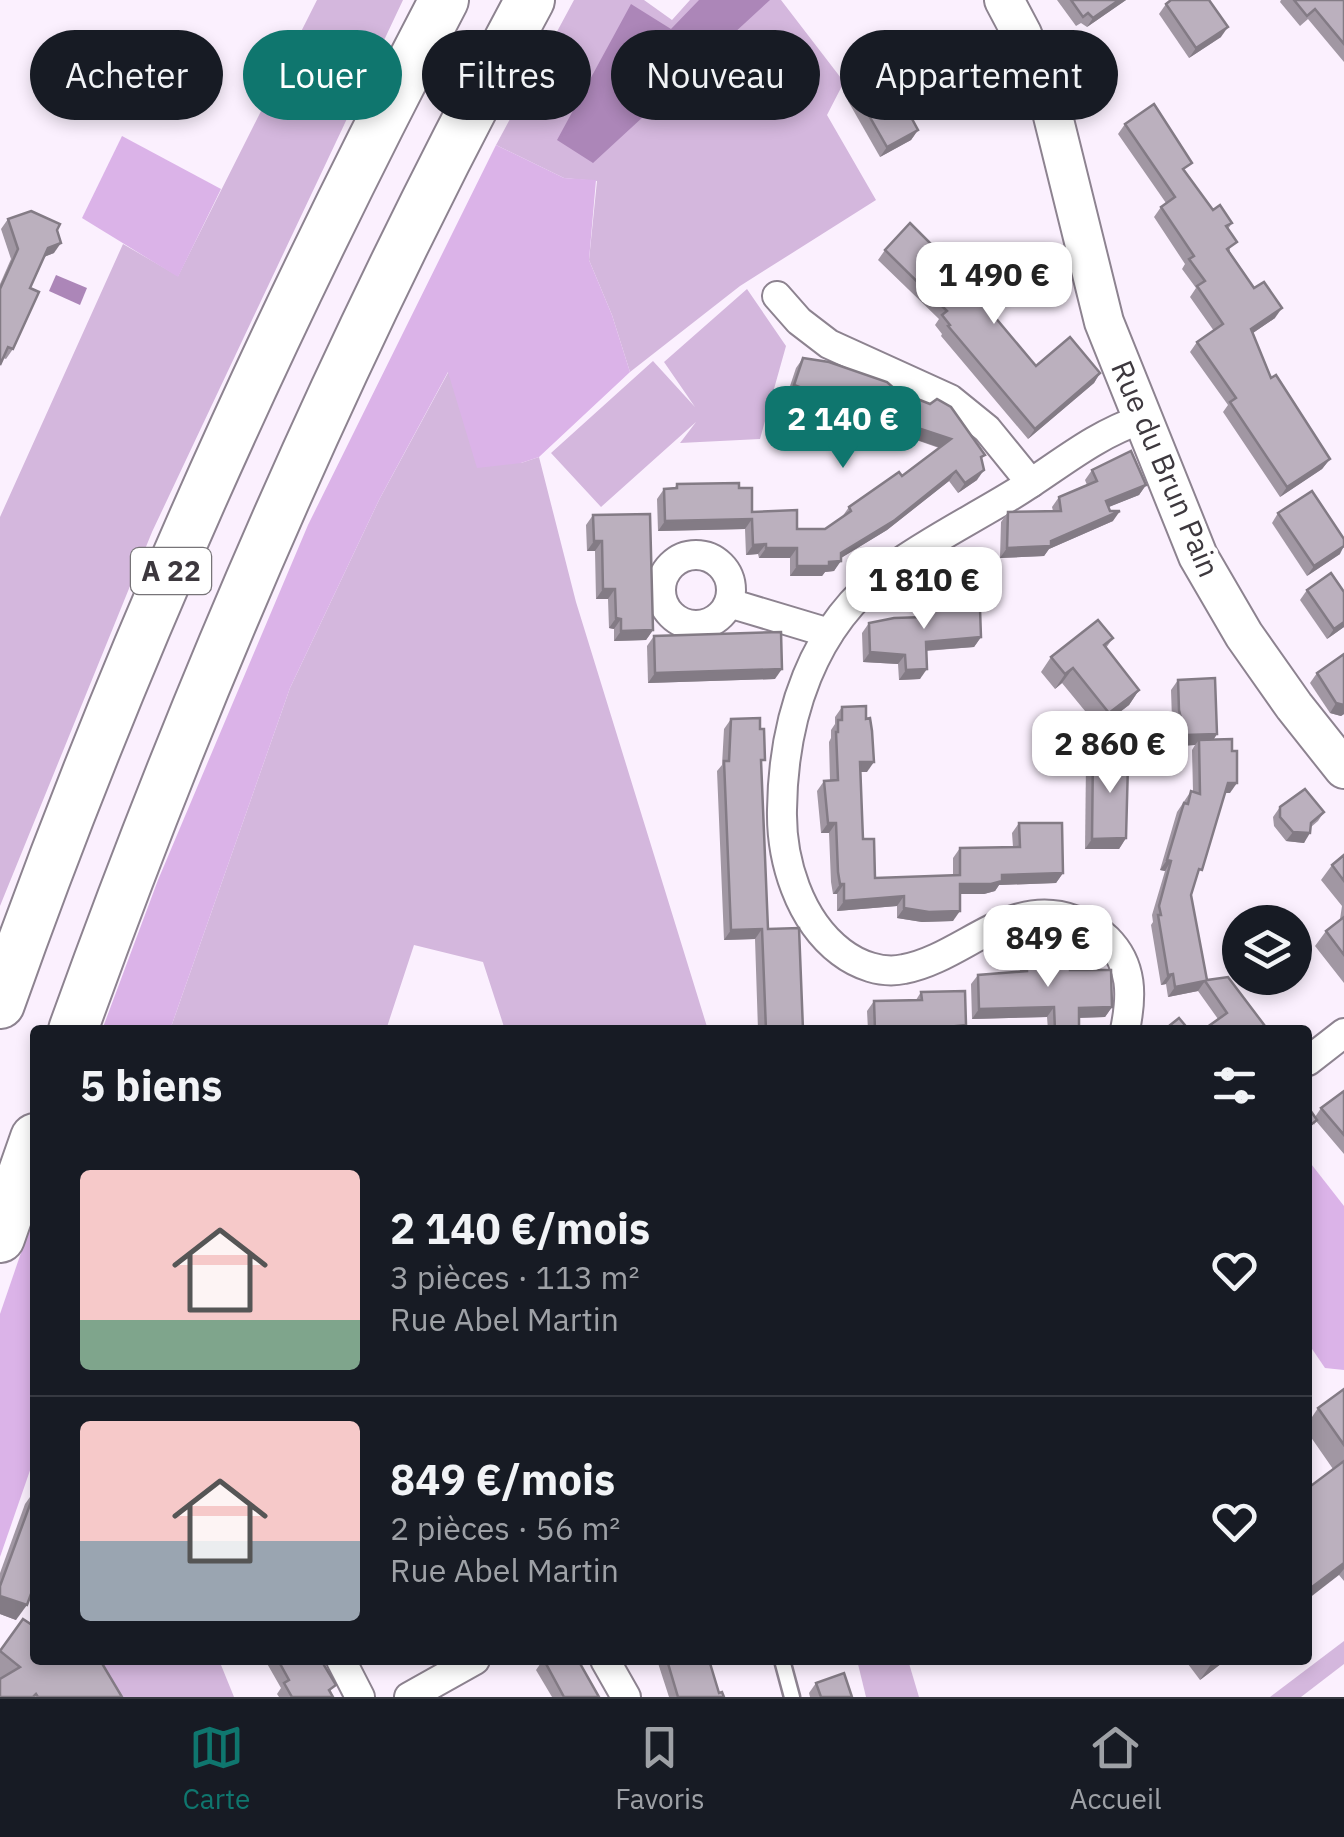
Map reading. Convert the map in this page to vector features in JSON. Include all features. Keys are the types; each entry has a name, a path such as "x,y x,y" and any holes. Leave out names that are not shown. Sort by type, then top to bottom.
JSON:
{"highway":[{"name":"A 22","path":"0,1004 76,803 187,532 368,150 444,0"},
{"name":"A 22","path":"74,1025 247,586 398,259 530,0"},
{"path":"0,1238 30,1152"}],"main road":[{"name":"Rue du Brun Pain","path":"1004,0 1042,79 1054,117 1100,309 1198,556 1221,598 1294,706 1344,768"}],"street":[{"path":"778,296 799,322 828,344 950,399 986,429 1031,483"},
{"path":"1126,1025 1131,992 1124,962 1104,936 1068,918 1018,918 922,964 889,971 856,962 840,952 816,926 787,864 782,823 783,772 794,709 809,669 829,633 857,599 888,570 1031,483 1099,436 1142,419"},
{"path":"729,603 829,633"},
{"path":"1312,1059 1344,1034"},
{"path":"344,1665 360,1697"},
{"path":"409,1697 466,1665"},
{"path":"608,1665 626,1697"}],"lane":[{"path":"783,1665 792,1697"}],"shaded area":[{"path":"317,0 403,0 389,30 302,30"},
{"path":"574,0 644,0 672,20 690,0 781,0 804,30 611,30 611,120 820,120 820,51 840,77 840,90 827,115 876,200 740,286 630,372 589,260 597,181 564,178 496,145 509,120 591,120 591,30 558,30"},
{"path":"699,0 770,0 737,30 617,30 631,4 671,29"},
{"path":"611,41 611,120 640,120 593,163 557,140 568,120 591,120 591,78"},
{"path":"257,120 346,120 152,532 0,906 0,517 123,244 178,276"},
{"path":"122,136 221,189 178,277 82,218"},
{"path":"496,145 564,178 596,180 589,260 630,372 539,457 477,468 448,372 379,500 290,688 172,1025 104,1025 158,880 308,525"},
{"path":"56,275 87,288 80,305 49,291"},
{"path":"747,289 786,346 760,439 680,443 696,422 601,507 551,453 653,361 695,407 664,362"},
{"path":"449,371 521,463 539,457 576,602 706,1025 503,1025 483,962 414,945 388,1025 172,1025 290,688 379,500"},
{"path":"1312,1165 1344,1206 1344,1370 1325,1368 1312,1349"},
{"path":"30,1227 30,1470 0,1557 0,1314"},
{"path":"1344,1641 1344,1664 1301,1697 1270,1697"},
{"path":"92,1665 221,1665 234,1697 110,1697"},
{"path":"858,1665 909,1665 919,1697 866,1697"}],"building":[{"path":"1071,0 1119,0 1093,18 1088,13 1083,17"},
{"path":"1171,0 1209,0 1228,27 1196,48 1166,4"},
{"path":"1294,0 1344,0 1344,44 1315,9 1307,16"},
{"path":"1154,104 1192,163 1183,169 1213,210 1220,205 1232,223 1226,226 1237,242 1227,249 1254,288 1264,282 1282,308 1251,329 1271,378 1276,375 1330,459 1287,487 1230,402 1236,398 1197,342 1223,324 1197,286 1205,281 1189,259 1194,256 1161,207 1175,197 1125,124"},
{"path":"872,120 913,120 918,130 887,147"},
{"path":"31,211 60,224 57,230 61,243 48,248 30,288 39,292 13,349 8,347 0,365 0,289 18,249 8,219"},
{"path":"910,223 947,260 957,251 991,286 1018,257 1035,275 994,316 1036,366 1070,337 1100,373 1035,429 948,326 942,315 947,311 885,250"},
{"path":"803,358 829,362 887,382 897,391 930,404 937,399 951,407 985,455 981,457 984,470 965,483 956,471 895,520 841,553 841,561 829,562 829,566 797,566 797,548 753,545 752,519 665,521 664,489 677,488 677,484 739,483 739,488 752,488 752,512 797,510 797,529 825,529 851,511 849,507 899,472 902,476 951,439 804,392 805,389 794,385"},
{"path":"1131,451 1146,485 1106,501 1110,511 1120,511 1051,541 1051,546 1007,548 1008,512 1061,511 1059,497 1097,481 1092,470"},
{"path":"1312,491 1344,539 1344,546 1314,566 1278,513"},
{"path":"650,514 653,630 621,631 621,619 616,618 615,589 603,589 602,541 594,541 593,515"},
{"path":"1331,573 1344,592 1344,622 1334,629 1307,590"},
{"path":"954,603 980,609 981,637 926,642 927,669 906,670 905,655 870,652 869,623 925,617 925,605"},
{"path":"1098,620 1113,638 1104,645 1139,690 1109,713 1073,668 1065,674 1051,657"},
{"path":"781,632 782,669 655,673 654,636"},
{"path":"1344,654 1344,705 1336,703 1317,673"},
{"path":"1215,678 1217,734 1185,735 1178,680"},
{"path":"866,706 874,762 860,762 863,839 874,839 875,878 960,875 960,848 1020,847 1019,823 1062,823 1063,873 1002,875 1002,881 991,884 960,884 960,911 904,908 904,896 844,901 844,884 840,884 838,872 836,823 828,823 824,781 838,780 836,732 838,720 842,720 842,707"},
{"path":"760,718 760,729 764,729 765,760 761,760 768,929 799,928 803,1025 766,1025 762,929 731,930 724,761 729,761 731,719"},
{"path":"1232,739 1232,751 1237,751 1237,783 1228,783 1191,895 1207,980 1222,978 1222,995 1242,995 1264,1025 1210,1025 1227,1013 1205,981 1175,987 1173,974 1168,975 1158,915 1171,861 1167,860 1184,803 1188,804 1191,791 1200,794 1199,740"},
{"path":"1125,752 1126,838 1092,839 1093,753"},
{"path":"1305,789 1324,812 1311,823 1310,833 1293,832 1280,817 1280,807"},
{"path":"1344,855 1344,881 1332,865"},
{"path":"1344,917 1344,955 1326,931"},
{"path":"1057,956 1058,960 1070,960 1070,970 1111,970 1112,1007 1079,1008 1079,1025 1055,1025 1054,1007 979,1009 978,975 1027,971 1026,958"},
{"path":"965,991 966,1025 875,1025 874,1001 922,1000 921,992"},
{"path":"1344,1091 1344,1135 1321,1108"},
{"path":"1344,1389 1344,1445 1318,1408"},
{"path":"1344,1461 1344,1563 1312,1587 1312,1485"},
{"path":"30,1505 27,1605 0,1596 0,1586"},
{"path":"23,1619 30,1624 30,1665 103,1665 122,1697 0,1697 0,1679 20,1667 0,1651"},
{"path":"281,1665 324,1665 336,1685 329,1690 333,1697 292,1697 284,1683 289,1680"},
{"path":"547,1665 581,1665 599,1697 564,1697"},
{"path":"668,1665 711,1665 719,1693 724,1697 678,1697"},
{"path":"844,1673 852,1697 821,1697 816,1683"}]}
